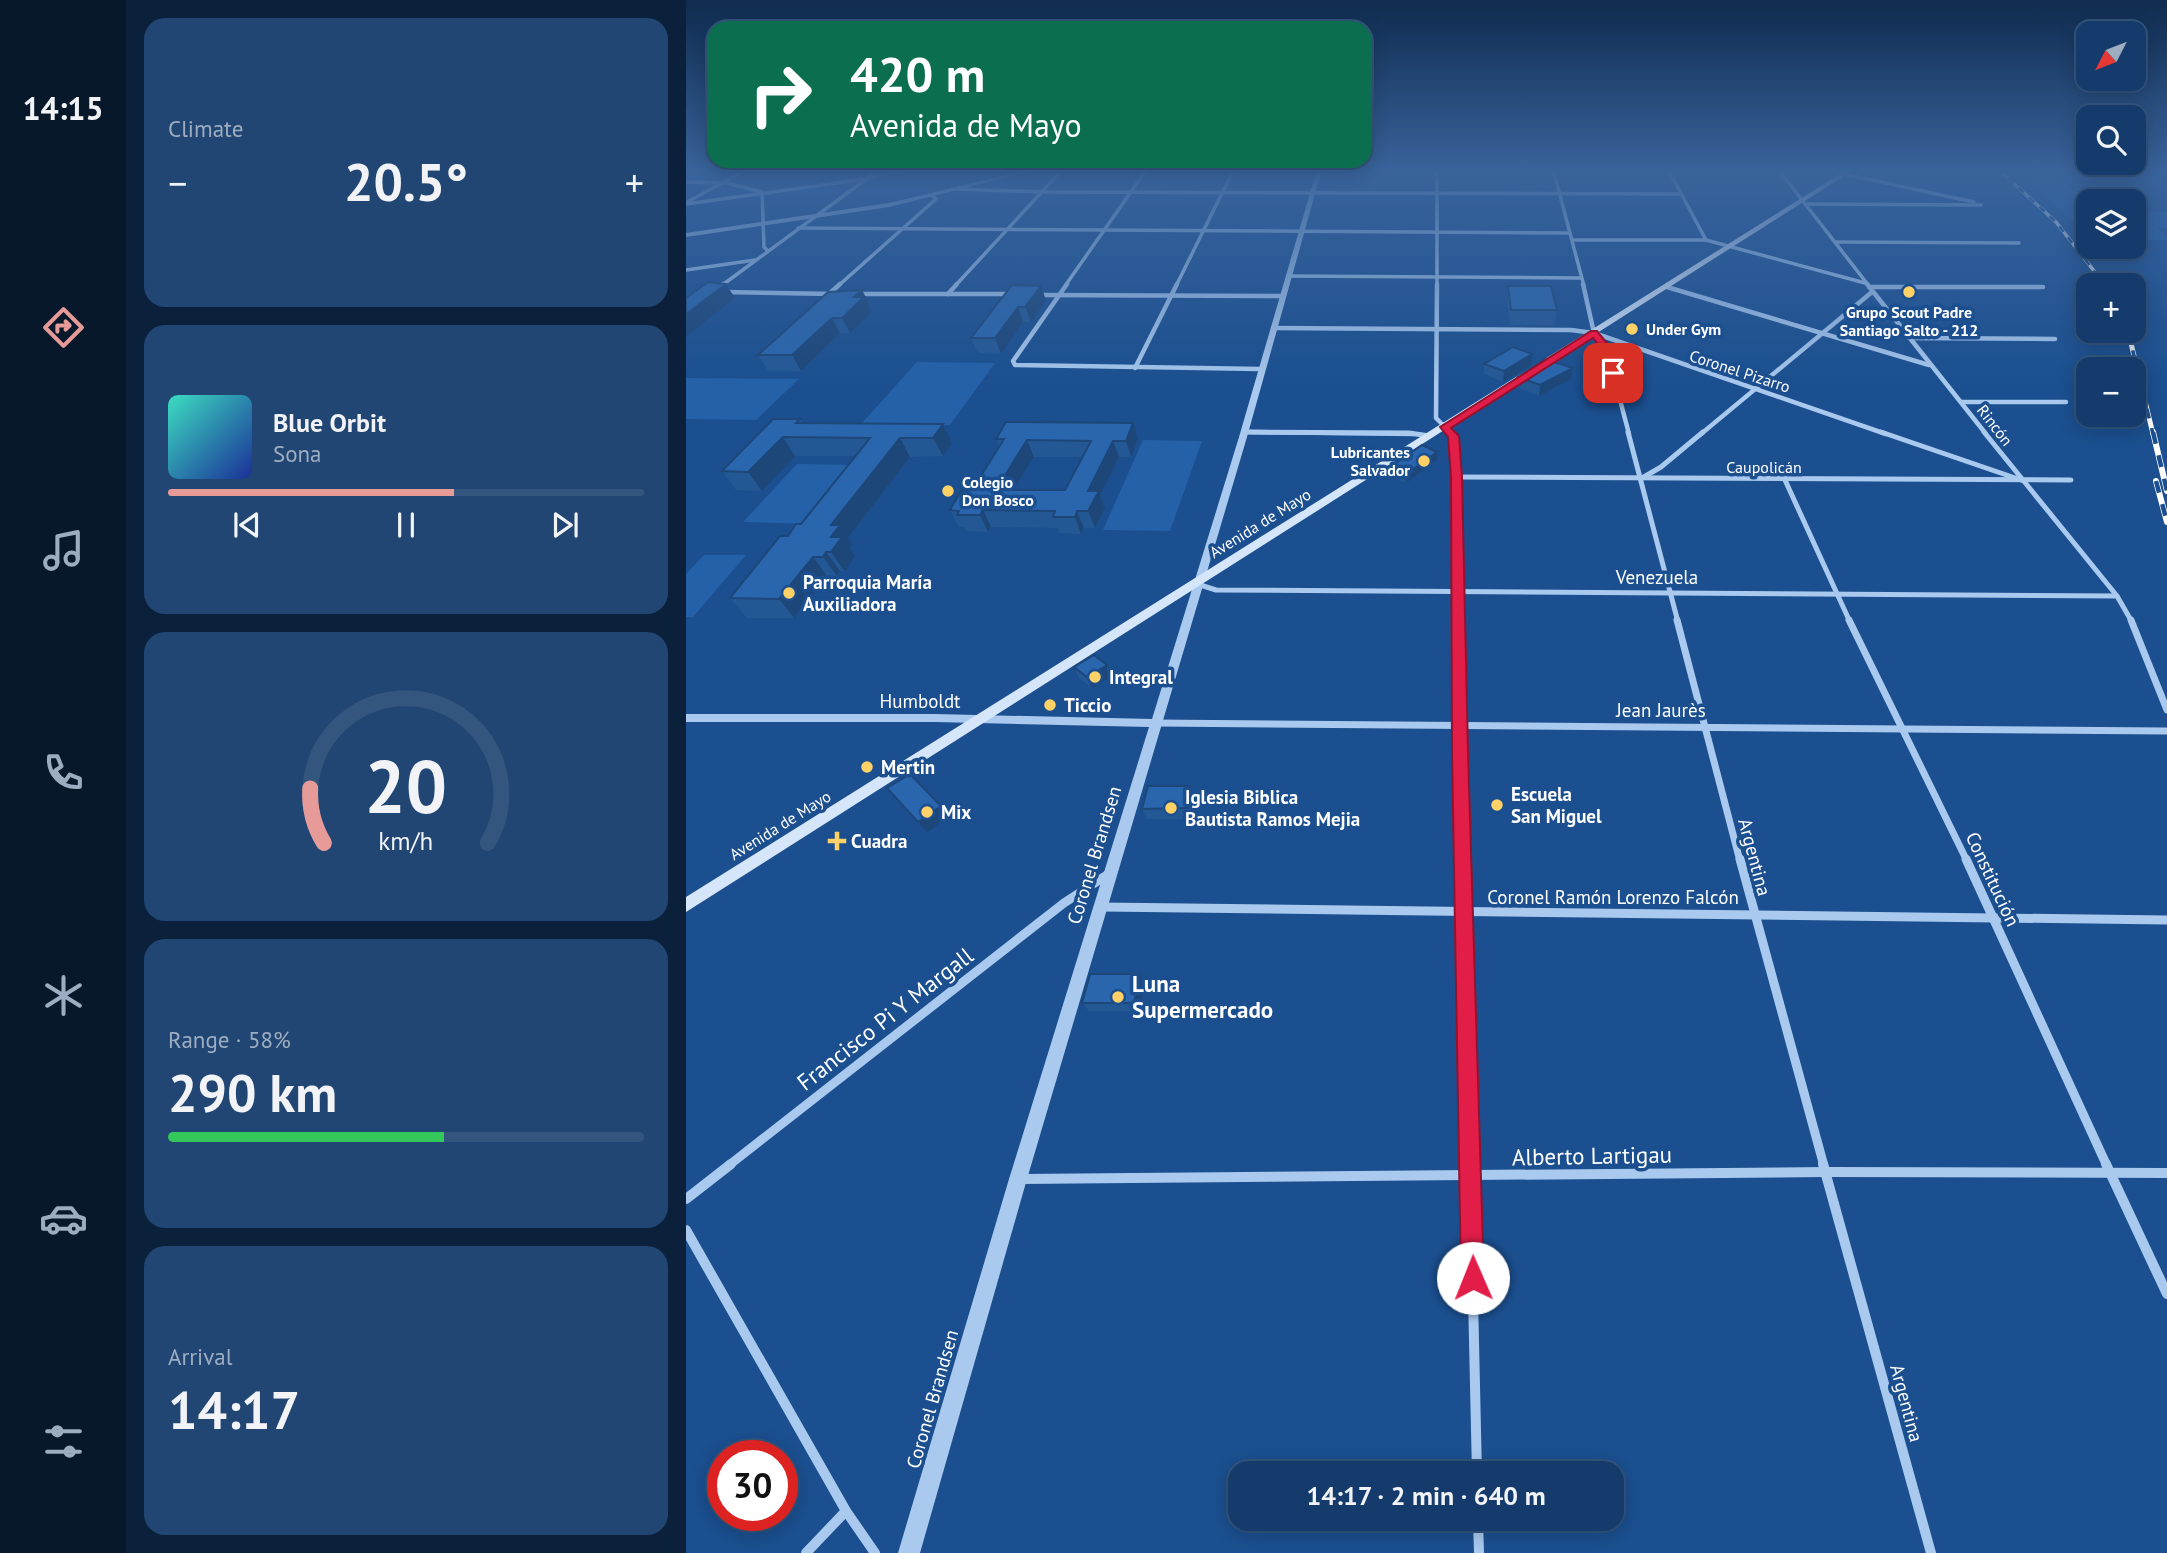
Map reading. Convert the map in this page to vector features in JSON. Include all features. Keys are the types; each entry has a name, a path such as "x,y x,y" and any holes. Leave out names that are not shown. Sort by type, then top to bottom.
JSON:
{"main road":[{"name":"Avenida de Mayo","path":"686,905 1739,241"}],"street":[{"path":"764,241 764,247 768,251"},
{"path":"780,241 713,292 842,294"},
{"path":"829,294 888,241"},
{"path":"948,294 996,241"},
{"path":"1095,241 1013,361 1015,365 1260,369"},
{"path":"1135,368 1199,241"},
{"name":"Coronel Brandsen","path":"909,1553 1299,241"},
{"path":"1437,241 1436,418 1454,436 1457,477 1459,725 1477,1461"},
{"name":"Argentina","path":"1573,241 1594,333 1606,347 1754,914 1931,1553"},
{"path":"1711,241 1869,287 2043,287"},
{"path":"1835,242 2019,243"},
{"name":"Rincón","path":"1835,242 1930,365 2117,596 2129,614 2167,710"},
{"path":"686,270 756,260"},
{"path":"1288,276 1581,278"},
{"path":"1667,287 1930,365"},
{"path":"1641,479 1661,467 1755,388 1869,287"},
{"path":"855,294 1018,295"},
{"path":"1032,295 1282,296"},
{"name":"Coronel Pizarro","path":"1273,328 1572,330 1594,333 2024,481"},
{"path":"1909,338 2055,339"},
{"path":"1961,402 2066,402"},
{"path":"1244,432 1409,433 1430,436"},
{"name":"Caupolicán","path":"1457,477 2071,481"},
{"name":"Constitución","path":"1785,480 1834,593 1994,917 2107,1171 2167,1294"},
{"name":"Venezuela","path":"1197,584 1216,590 2117,596"},
{"name":"Humboldt","path":"686,718 979,719 1155,723"},
{"name":"Jean Jaurès","path":"1155,723 2167,731"},
{"name":"Francisco Pi Y Margall","path":"686,1199 1064,903 1111,873"},
{"name":"Coronel Ramón Lorenzo Falcón","path":"1101,907 2167,920"},
{"name":"Alberto Lartigau","path":"1018,1179 1827,1172 2167,1173"},
{"path":"686,1230 846,1511 875,1553"},
{"path":"806,1553 846,1511"},
{"path":"1478,1531 1479,1553"}],"shaded area":[{"path":"917,362 995,363 950,425 862,423"},
{"path":"686,378 799,379 756,420 686,419"},
{"path":"1143,440 1202,441 1170,531 1103,530"},
{"path":"797,464 856,465 808,524 743,522"},
{"path":"704,555 746,555 693,617 686,617 686,574"}],"building":[{"path":"708,282 726,284 686,314 686,298"},
{"path":"1012,285 1041,286 1025,307 1018,307 995,338 971,338"},
{"path":"1508,286 1551,286 1557,310 1511,310"},
{"path":"862,290 854,297 864,297 842,318 832,318 792,355 758,355 828,292"},
{"path":"1513,347 1532,354 1504,371 1484,364"},
{"path":"1545,359 1573,368 1540,385 1518,377"},
{"path":"773,419 800,419 796,423 943,424 933,438 900,438 831,525 840,525 831,537 842,537 831,552 826,552 823,557 813,557 779,599 730,598 780,536 788,536 796,524 801,524 870,438 783,437 748,472 722,471"},
{"path":"1006,422 1133,423 1126,441 1113,441 1088,491 1099,491 1088,511 1077,511 1075,517 1053,517 1055,511 983,510 980,515 957,515 959,511 950,510 961,491 972,490 1004,439 996,439","holes":["1027,440 1091,441 1065,490 996,490"]},
{"path":"1422,445 1437,452 1405,475 1389,468"},
{"path":"1094,655 1107,665 1087,677 1074,667"},
{"name":"Mix","path":"910,774 941,806 918,822 887,788"},
{"path":"1148,786 1190,786 1185,808 1142,809"},
{"path":"1090,974 1140,974 1134,1003 1082,1003"}],"railway":[{"path":"2071,241 2096,273"},
{"path":"2131,343 2153,434"},
{"path":"2153,432 2167,491"},
{"path":"2156,481 2167,522"}],"place":[{"name":"Grupo Scout Padre Santiago Salto - 212","path":"1909,292"},
{"name":"Under Gym","path":"1632,329"},
{"name":"Lubricantes Salvador","path":"1424,461"},
{"name":"Colegio Don Bosco","path":"948,491"},
{"name":"Parroquia María Auxiliadora","path":"789,593"},
{"name":"Integral","path":"1095,677"},
{"name":"Ticcio","path":"1050,705"},
{"name":"Mertin","path":"867,767"},
{"name":"Escuela San Miguel","path":"1497,805"},
{"name":"Iglesia Biblica Bautista Ramos Mejia","path":"1171,808"},
{"name":"Mix","path":"927,812"},
{"name":"Cuadra","path":"837,841"},
{"name":"Luna Supermercado","path":"1118,997"}],"route":[{"path":"1473,1278 1460,752 1457,477 1454,436 1445,427 1594,333 1606,347 1613,373"}]}
